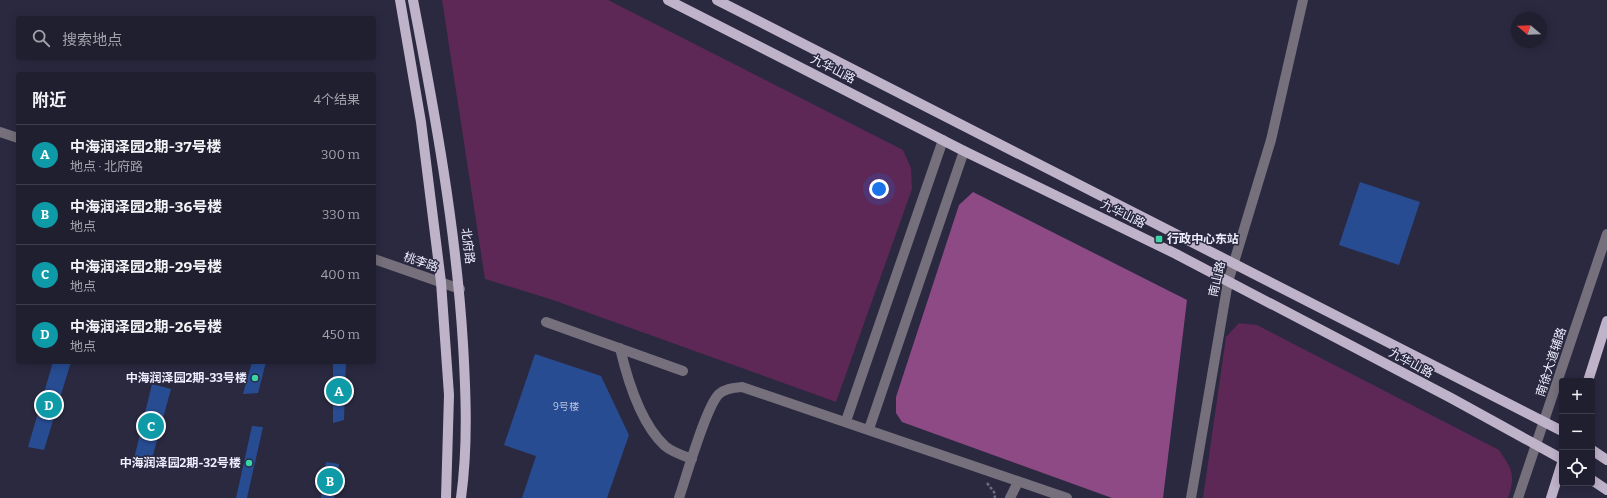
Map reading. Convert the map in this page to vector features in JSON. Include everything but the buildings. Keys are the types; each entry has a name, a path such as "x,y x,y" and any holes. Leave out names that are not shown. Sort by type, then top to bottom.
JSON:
{"main road":[{"path":"400,0 421,122 441,282 449,395 446,498"},
{"name":"北府路","path":"413,0 436,124 460,289 467,404 461,498"},
{"name":"九华山路","path":"668,0 964,151 1228,282 1559,457"},
{"name":"九华山路","path":"717,0 1234,262 1559,430"},
{"path":"1589,378 1607,322"},
{"path":"1595,452 1607,460"},
{"path":"1551,498 1559,473"},
{"path":"1595,482 1607,490"}],"street":[{"name":"南山路","path":"1191,498 1228,282 1271,140 1303,0"},
{"path":"0,132 16,137"},
{"path":"846,421 943,140"},
{"path":"869,429 964,151"},
{"name":"南徐大道辅路","path":"1518,498 1607,234"},
{"name":"桃李路","path":"376,260 460,289"},
{"path":"546,322 683,371"},
{"path":"620,348 630,389 652,429 665,446 692,459"},
{"path":"679,498 692,459 718,395 728,389 742,387 846,421 1067,498"},
{"path":"1010,498 1018,482"}],"path":[{"path":"984,481 991,488 995,498"}],"shaded area":[{"path":"442,0 608,0 903,150 911,168 912,189 836,402 553,300 485,279"},
{"path":"973,192 1187,300 1163,498 1112,498 902,422 896,413 896,397 959,205"},
{"path":"1239,323 1257,325 1499,450 1510,467 1511,472 1512,483 1508,498 1203,498 1226,337"}],"place":[{"name":"行政中心东站","path":"1159,239"},
{"name":"中海润泽园2期-33号楼","path":"255,378"},
{"name":"中海润泽园2期-37号楼","path":"339,391"},
{"name":"中海润泽园2期-26号楼","path":"49,405"},
{"name":"中海润泽园2期-29号楼","path":"151,426"},
{"name":"中海润泽园2期-32号楼","path":"249,463"},
{"name":"中海润泽园2期-36号楼","path":"330,481"}]}
